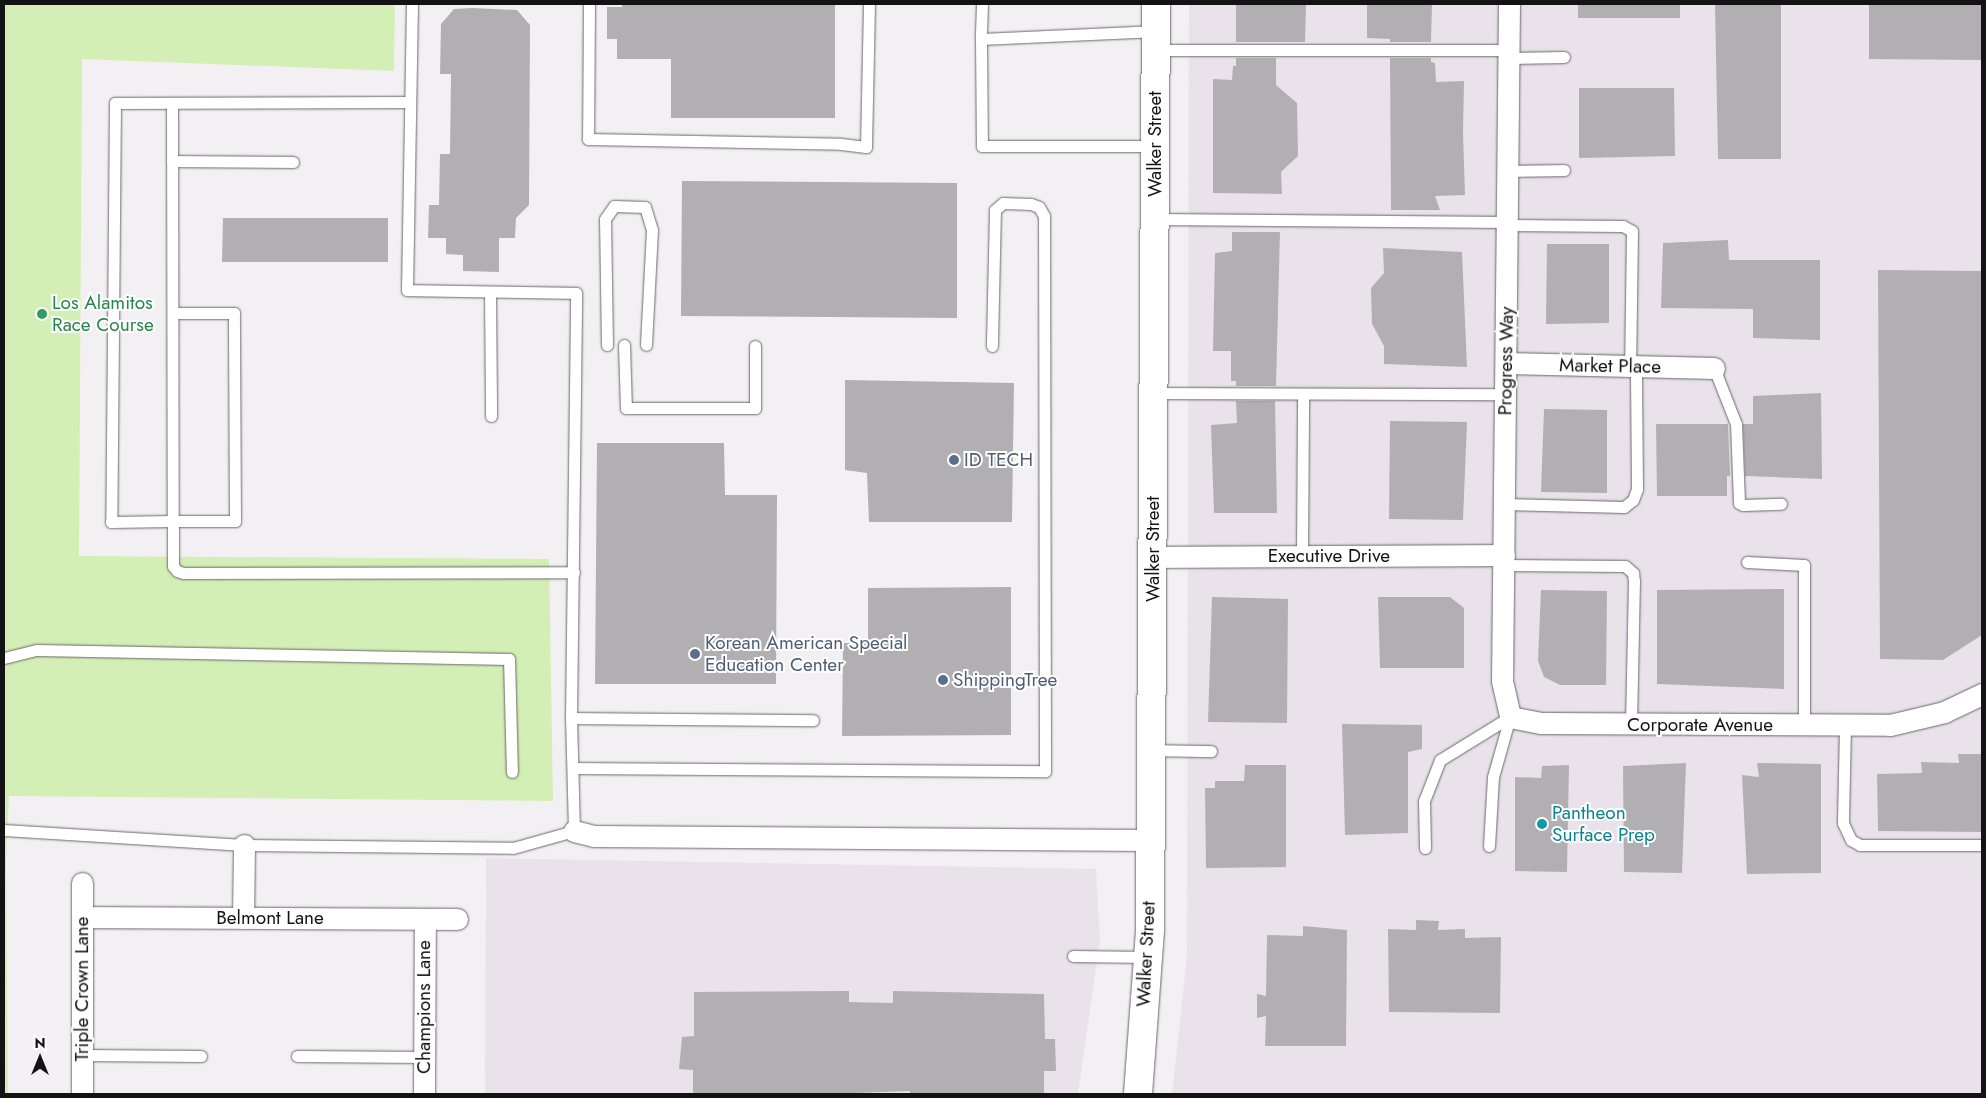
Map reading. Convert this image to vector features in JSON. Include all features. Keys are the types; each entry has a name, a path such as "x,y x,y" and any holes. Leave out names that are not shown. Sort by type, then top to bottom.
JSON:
{"main road":[{"name":"Walker Street","path":"1138,1094 1148,957 1150,840 1154,557 1156,4"}],"street":[{"name":"Progress Way","path":"1509,4 1509,171 1502,681 1510,717"},
{"name":"Market Place","path":"1506,363 1714,368"},
{"name":"Executive Drive","path":"1154,557 1302,556 1504,560"},
{"name":"Corporate Avenue","path":"1510,717 1541,723 1631,725 1890,725 1944,712 1982,694"},
{"path":"574,830 594,836 1150,840"},
{"path":"243,918 244,845"},
{"name":"Triple Crown Lane","path":"82,883 82,1094"},
{"name":"Belmont Lane","path":"82,917 457,919"},
{"name":"Champions Lane","path":"424,1094 425,919"}],"lane":[{"path":"4,830 244,845 514,848 574,830 571,718 576,293 407,290 412,4"},
{"path":"589,4 588,139 841,144 866,147 869,4"},
{"path":"982,4 982,146 1155,146"},
{"path":"981,38 1156,40 1564,57"},
{"path":"173,313 234,313 235,521 111,522 115,103 410,102"},
{"path":"172,103 173,566 177,571 183,573 574,572"},
{"path":"172,161 293,162"},
{"path":"1509,171 1564,170"},
{"path":"573,768 1045,771 1044,216 1039,207 1031,204 1003,203 995,210 992,346"},
{"path":"607,345 605,219 614,206 645,207 652,230 646,345"},
{"path":"1154,219 1623,226 1632,230 1633,366 1637,489 1633,500 1624,507 1504,504"},
{"path":"490,292 491,416"},
{"path":"624,345 626,408 755,408 755,346"},
{"path":"1714,368 1736,424 1738,503 1743,505 1781,504"},
{"path":"1154,393 1506,394"},
{"path":"1302,556 1303,394"},
{"path":"1504,560 1625,566 1633,573 1631,725"},
{"path":"1747,562 1804,565 1804,725"},
{"path":"4,658 38,650 509,660 512,772"},
{"path":"1489,846 1493,777 1510,717"},
{"path":"1426,848 1424,801 1440,760 1510,717"},
{"path":"571,718 813,720"},
{"path":"1846,726 1843,823 1852,840 1860,845 1982,845"},
{"path":"1151,750 1211,751"},
{"path":"1073,956 1148,957"},
{"path":"82,1055 202,1056"},
{"path":"298,1056 424,1057"}],"shaded area":[{"path":"1189,4 1982,4 1982,1094 1172,1094 1187,956"},
{"path":"486,858 1096,869 1100,940 1078,1094 485,1094"}],"green space":[{"name":"Los Alamitos Race Course","path":"4,4 395,4 394,71 82,59 79,556 549,559 553,801 9,796 6,858 8,1094 4,1094"}],"building":[{"path":"622,4 835,4 835,118 671,118 671,59 617,59 617,39 607,39 607,7 622,7"},
{"path":"1236,4 1306,4 1305,42 1236,42"},
{"path":"1367,4 1432,4 1431,42 1390,42 1390,39 1367,38"},
{"path":"1578,4 1680,4 1680,18 1578,18"},
{"path":"1715,4 1781,4 1781,159 1718,159"},
{"path":"1869,4 1982,4 1982,60 1869,59"},
{"path":"454,9 517,10 530,25 529,205 516,218 515,238 499,238 499,272 463,271 463,255 446,254 446,238 428,238 429,205 439,205 440,154 450,154 451,74 440,74 441,24"},
{"path":"1236,58 1276,58 1276,85 1297,103 1298,156 1281,172 1282,194 1213,193 1213,79 1232,80 1233,66 1236,66"},
{"path":"1390,58 1431,58 1431,62 1435,63 1436,82 1464,81 1465,195 1435,196 1440,210 1391,210"},
{"path":"1579,88 1674,88 1675,156 1579,158"},
{"path":"682,181 957,183 957,318 681,316"},
{"path":"223,218 388,218 388,262 222,262"},
{"path":"1232,232 1280,232 1276,386 1236,386 1236,381 1231,381 1231,351 1213,351 1215,253 1232,251"},
{"path":"1728,240 1729,260 1820,260 1820,340 1753,338 1753,309 1661,308 1663,243"},
{"path":"1547,244 1609,244 1609,323 1546,324"},
{"path":"1383,248 1462,252 1467,367 1384,364 1384,346 1372,324 1371,288 1384,273"},
{"path":"1878,270 1982,271 1982,635 1943,660 1880,659"},
{"path":"845,380 1014,383 1012,522 869,522 867,473 845,470"},
{"path":"1821,393 1822,479 1745,476 1743,424 1753,424 1753,396"},
{"path":"1236,401 1275,401 1277,513 1214,513 1211,425 1237,423"},
{"path":"1544,409 1607,410 1607,493 1541,492"},
{"path":"1390,421 1467,422 1463,520 1389,519"},
{"path":"1656,424 1728,424 1730,476 1727,476 1727,496 1657,496"},
{"path":"597,443 724,443 725,495 777,495 776,684 595,684"},
{"path":"1011,587 1011,735 842,736 843,643 868,643 868,588"},
{"path":"1784,589 1784,689 1657,684 1657,590"},
{"path":"1541,590 1607,591 1606,685 1560,685 1544,677 1538,661"},
{"path":"1212,597 1288,599 1287,723 1208,722"},
{"path":"1378,597 1450,597 1464,608 1464,668 1380,668"},
{"path":"1342,724 1422,725 1422,749 1408,752 1408,833 1345,835"},
{"path":"1958,754 1982,754 1982,832 1878,831 1877,774 1922,773 1921,762 1959,763"},
{"path":"1686,763 1682,873 1624,872 1623,766"},
{"path":"1757,763 1821,764 1821,873 1747,874 1742,775 1759,777"},
{"path":"1245,765 1286,765 1286,867 1206,868 1205,788 1215,788 1215,781 1244,781"},
{"name":"Pantheon Surface Prep","path":"1569,765 1567,872 1515,871 1515,777 1541,778 1542,766"},
{"path":"1416,920 1439,921 1438,930 1465,929 1465,938 1501,937 1500,1013 1389,1012 1388,929 1416,930"},
{"path":"1303,926 1347,930 1346,1046 1265,1046 1266,1016 1257,1018 1257,994 1266,996 1267,935 1303,936"},
{"path":"849,991 849,1002 893,1003 893,991 1044,994 1045,1039 1055,1039 1056,1071 1044,1071 1044,1094 910,1094 910,1091 826,1094 693,1094 693,1070 679,1069 682,1037 694,1036 694,992"}],"place":[{"name":"Los Alamitos Race Course","path":"42,314"},
{"name":"ID TECH","path":"954,460"},
{"name":"Korean American Special Education Center","path":"695,654"},
{"name":"ShippingTree","path":"943,680"},
{"name":"Pantheon Surface Prep","path":"1542,824"}]}
